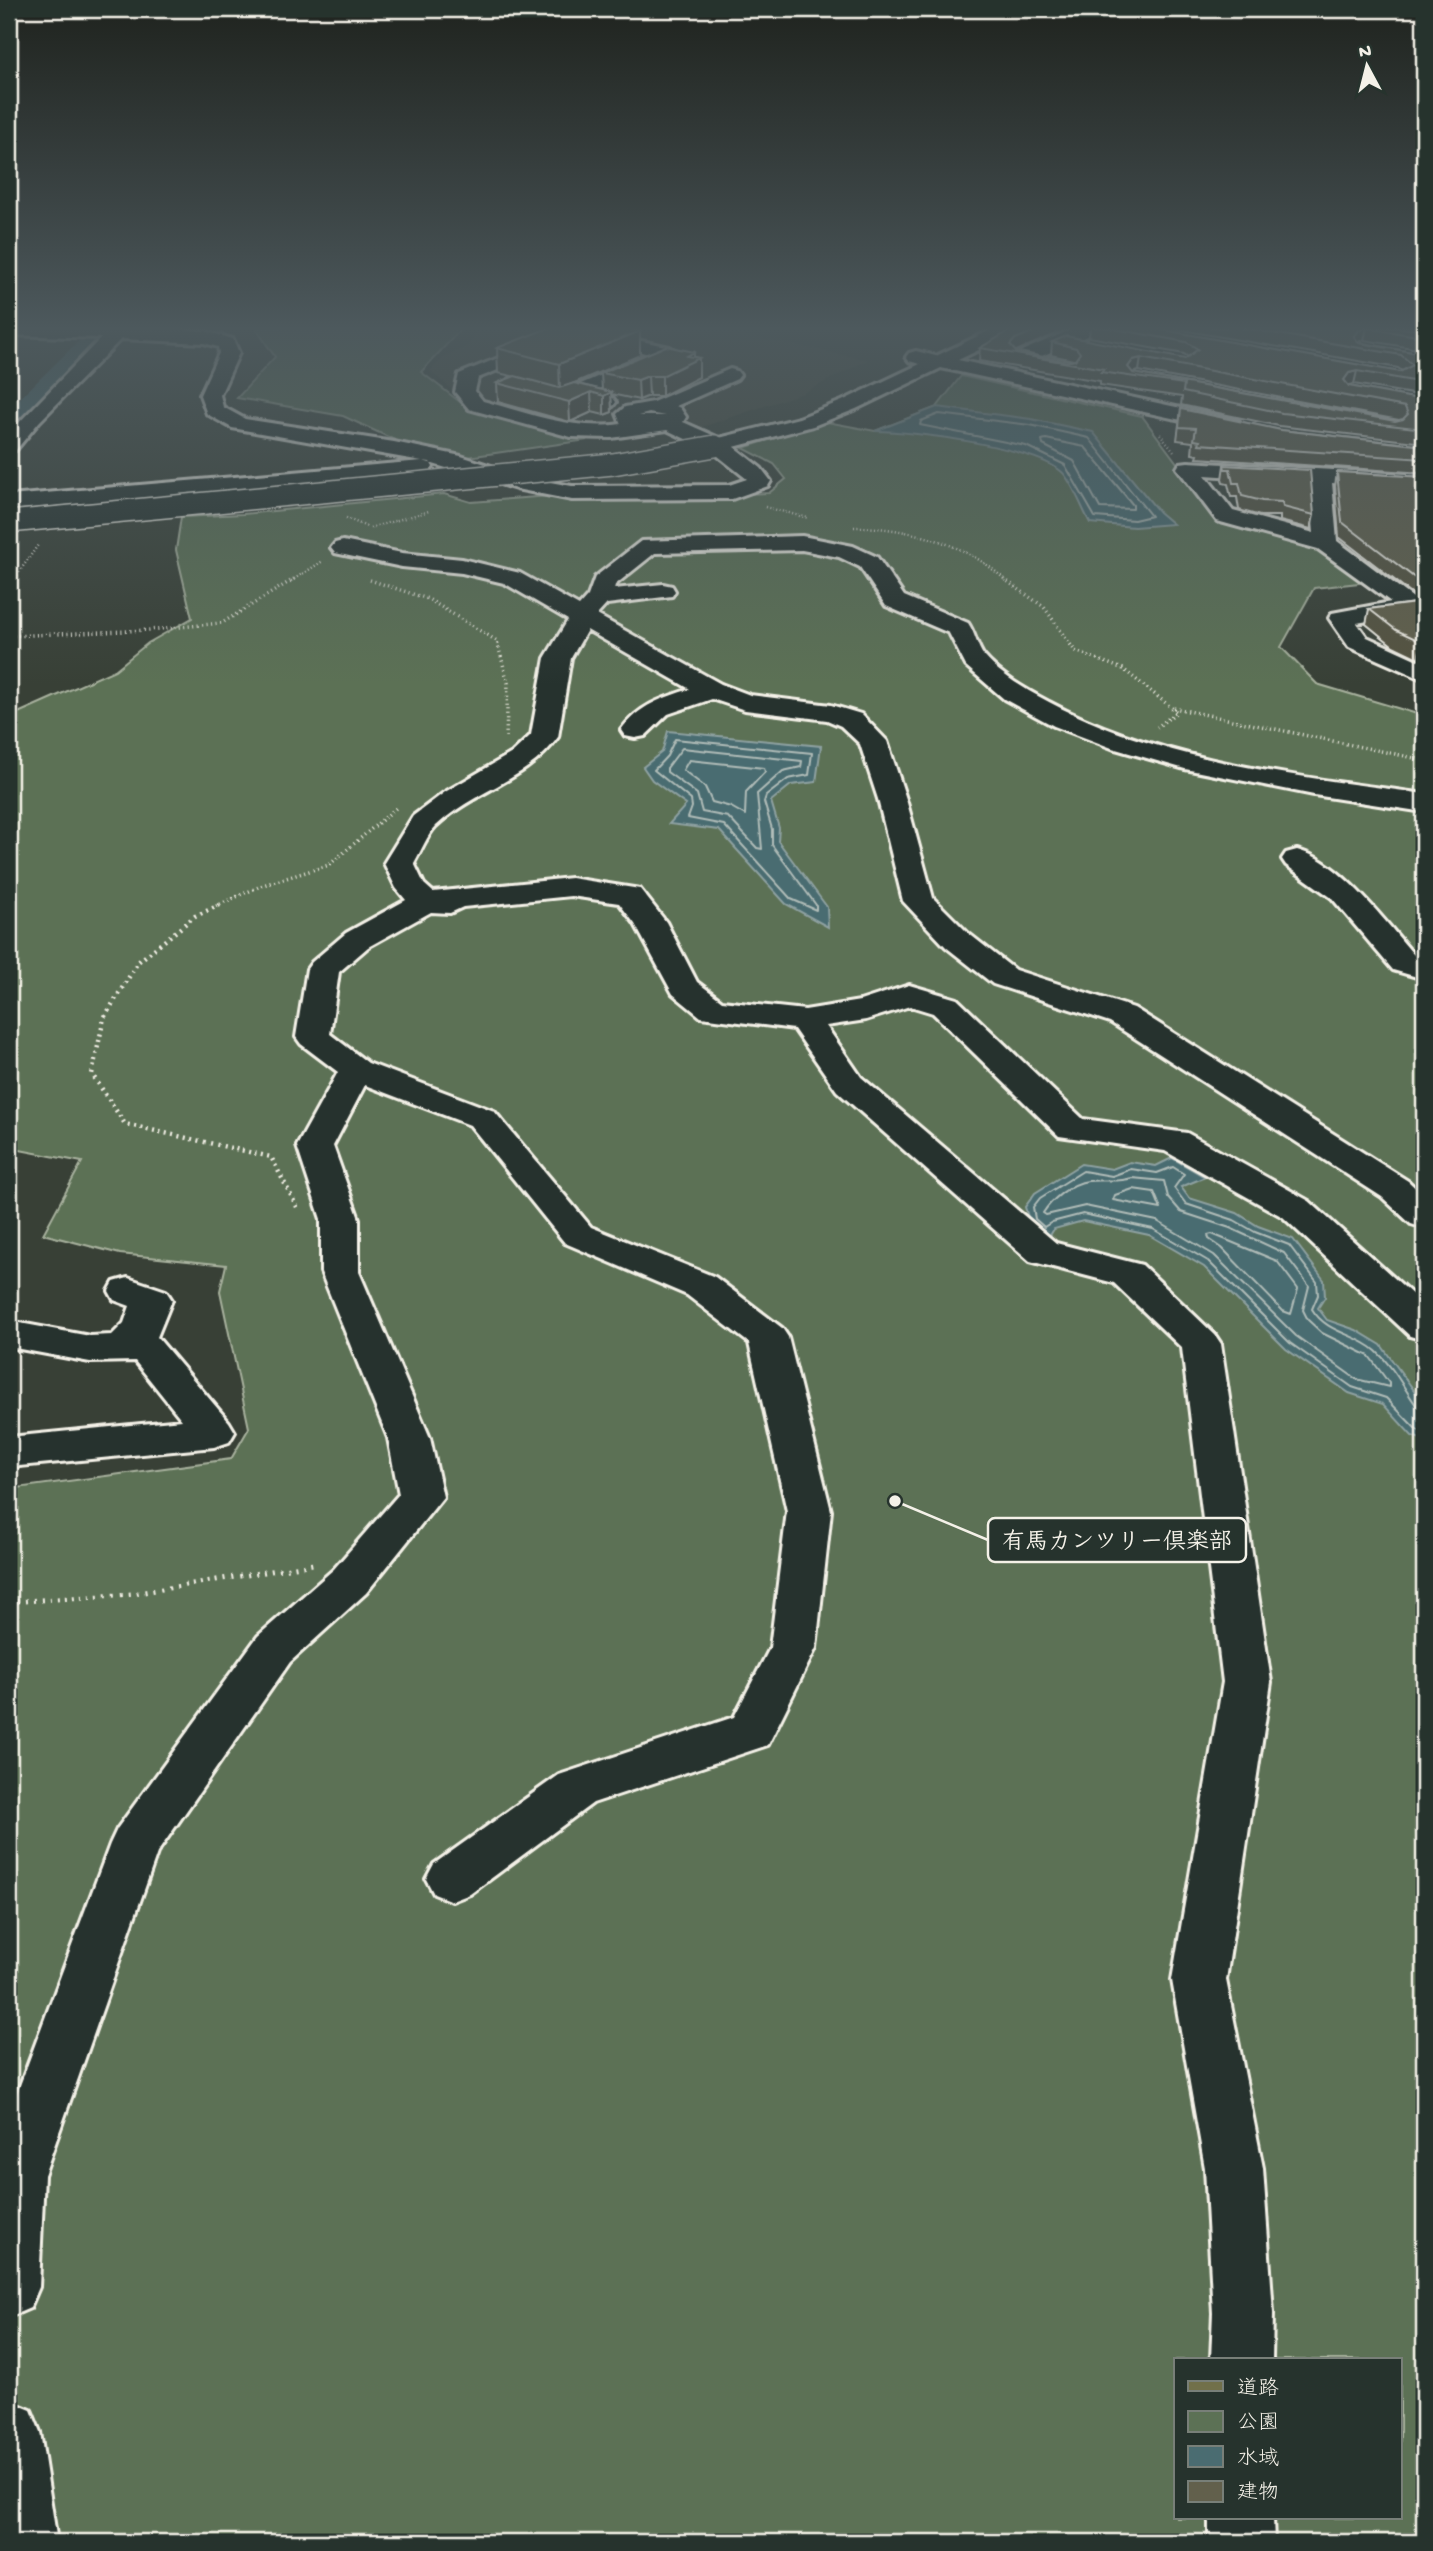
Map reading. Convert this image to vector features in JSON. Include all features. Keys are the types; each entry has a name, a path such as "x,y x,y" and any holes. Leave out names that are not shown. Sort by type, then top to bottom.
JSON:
{"street":[{"path":"381,446 459,464 524,484 572,493 732,492 760,481 753,470 715,446"},
{"path":"9,511 538,463 676,446"},
{"path":"9,522 612,464 690,446"},
{"path":"9,503 459,464"},
{"path":"1188,468 1320,476 1423,488"},
{"path":"1188,468 1225,516 1326,544 1418,605"},
{"path":"1320,476 1326,544"},
{"path":"426,902 411,888 399,863 423,822 455,797 522,759 544,737 558,658 591,608 603,582 649,546 802,543 845,551 869,562 895,601 959,628 973,659 1002,687 1048,713 1105,736 1175,757 1282,781 1424,803"},
{"path":"331,560 402,560 462,566 512,578 591,608 712,690 745,702 831,713 851,720 873,741 892,799 918,901 957,940 1004,977 1122,1015 1395,1189 1424,1216"},
{"path":"591,608 663,591"},
{"path":"1418,605 1341,618 1358,642 1422,669"},
{"path":"635,730 659,708 712,690"},
{"path":"1297,859 1343,892 1404,963 1424,969"},
{"path":"452,1879 576,1789 751,1731 793,1648 809,1511 768,1337 701,1286 578,1235 482,1118 356,1070 313,1037 323,969 357,940 426,902 650,922 684,987 713,1010 805,1020 866,1010 909,995 944,1006 1072,1128 1174,1141 1296,1209 1424,1327"},
{"path":"805,1020 849,1084 1043,1252 1128,1274 1201,1344 1247,1682 1199,1980 1234,2168 1243,2313 1242,2358"},
{"path":"9,2287 15,2175 135,1844 274,1648 350,1581 421,1497 409,1438 340,1272 340,1219 315,1146 356,1070"},
{"path":"122,1348 142,1329 152,1300 128,1291"},
{"path":"9,1334 90,1349 146,1347 214,1432 9,1452"},
{"path":"9,2432 25,2542"},
{"path":"1241,2520 1241,2542"}],"path":[{"path":"1170,446 1188,468"},
{"path":"9,586 60,517"},
{"path":"9,636 149,630 222,623 331,560 370,528 350,519 337,518"},
{"path":"368,579 428,599 498,641 508,683 506,738"},
{"path":"1170,707 1424,760"},
{"path":"302,1216 271,1157 125,1124 92,1074 104,1018 138,962 195,916 263,885 329,864 401,804"},
{"path":"9,1602 132,1594 372,1555"}],"green space":[{"path":"408,446 545,446 440,461"},
{"path":"1164,446 1218,518 1317,546 1368,582 1314,588 1281,647 1317,684 1424,716 1424,2542 9,2542 9,1489 231,1459 249,1428 220,1291 226,1265 120,1254 43,1234 82,1162 9,1148 9,717 115,670 148,643 192,618 176,550 181,517 243,514 444,494 471,502 550,496 634,498 769,493 786,479 774,464 743,448"}],"water":[{"path":"992,446 1105,446 1159,512 1173,524 1134,527 1090,523 1062,472 1048,463"},
{"path":"668,731 821,746 816,782 791,785 771,801 779,828 778,841 827,907 828,927 786,904 719,830 669,824 686,805 652,780 643,767 662,752"},
{"path":"1172,1158 1205,1177 1181,1187 1189,1198 1237,1213 1258,1226 1293,1239 1324,1280 1325,1297 1318,1308 1327,1320 1356,1330 1381,1345 1424,1404 1424,1440 1412,1436 1383,1404 1349,1393 1286,1349 1204,1267 1149,1235 1083,1221 1054,1229 1049,1237 1029,1221 1025,1207 1035,1193 1081,1164 1112,1169 1130,1162 1156,1166"}],"building":[{"path":"1230,446 1424,446 1424,459"},
{"path":"1224,465 1310,470 1314,515 1283,507 1282,502 1242,496 1239,483 1233,483 1230,469 1225,469"},
{"path":"1337,472 1424,477 1424,585 1342,522"},
{"path":"1424,602 1424,642 1396,630 1369,609"}],"place":[{"name":"有馬カンツリー倶楽部","path":"895,1501"}]}
